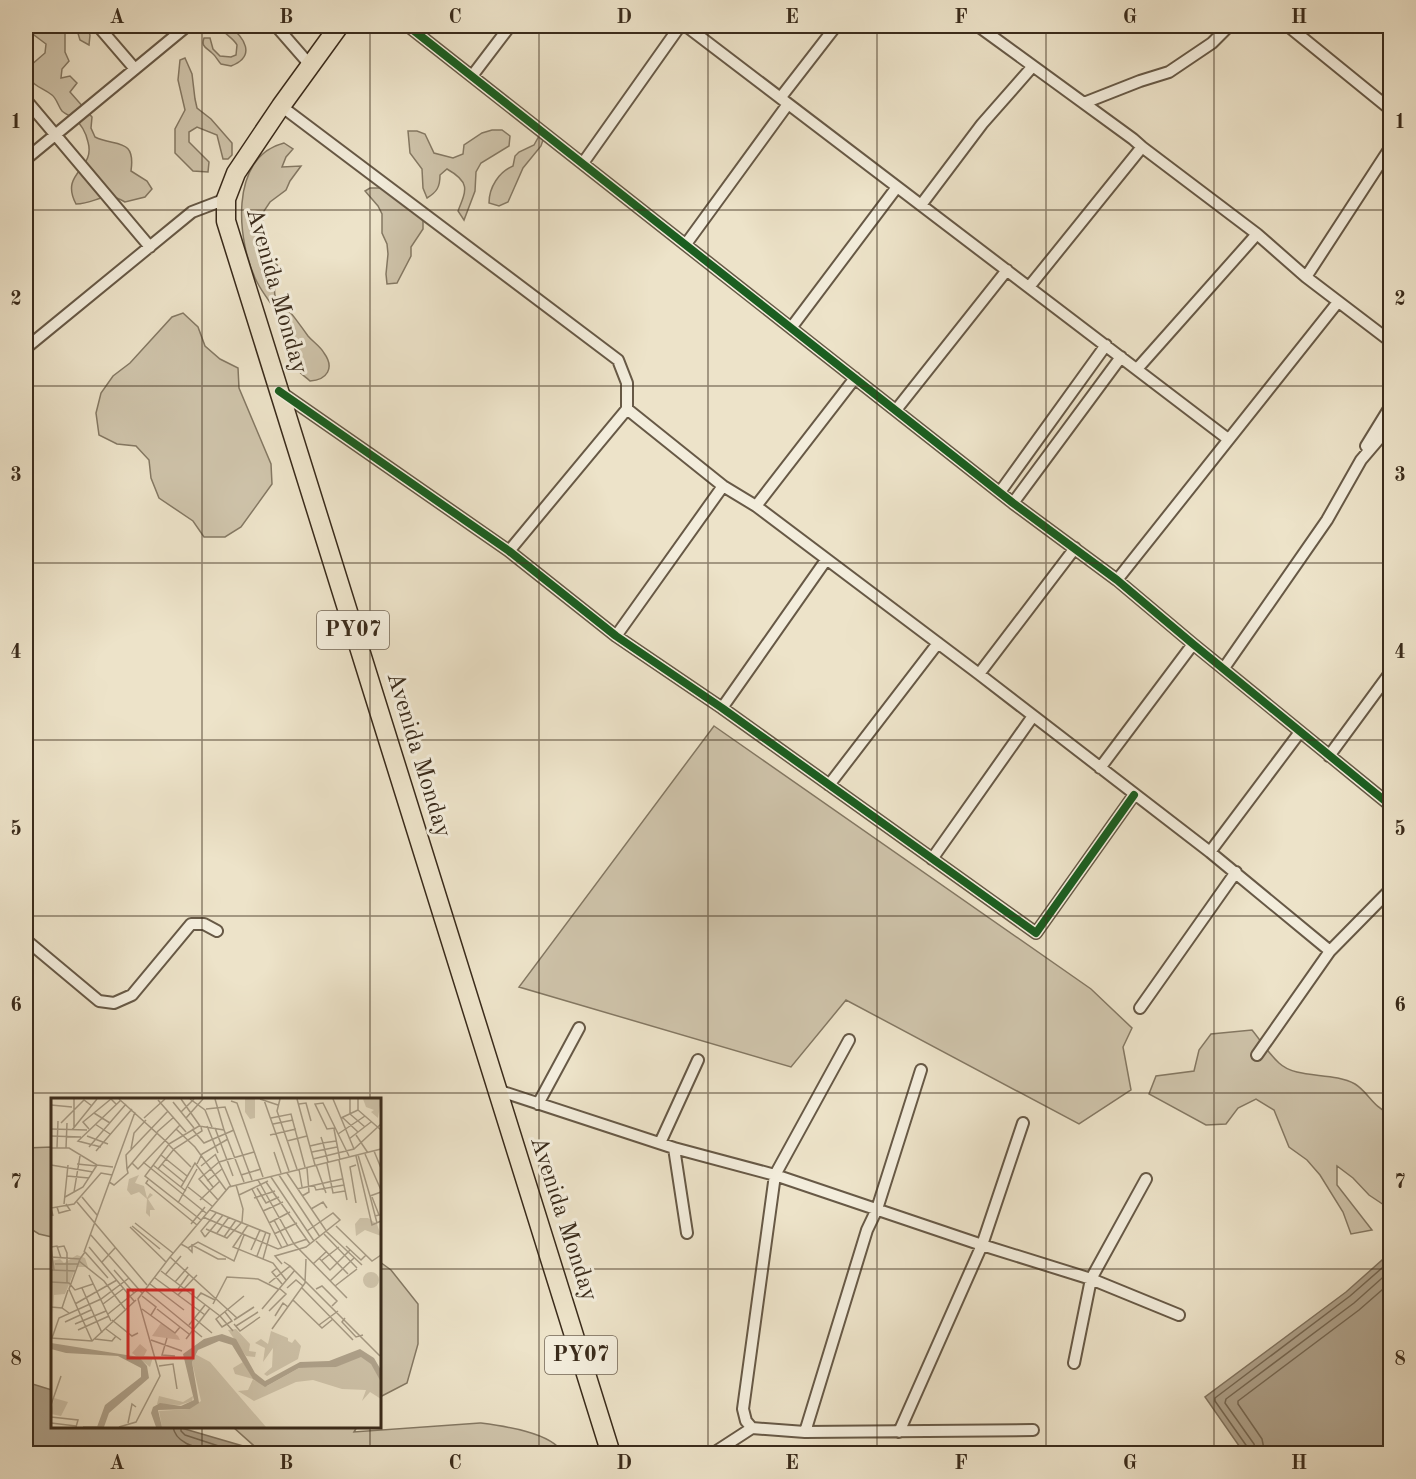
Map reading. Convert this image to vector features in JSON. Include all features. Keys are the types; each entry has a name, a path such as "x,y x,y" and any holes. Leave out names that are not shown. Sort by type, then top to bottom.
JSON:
{"highway":[{"name":"Avenida Monday","path":"339,26 280,106 236,173 226,199 226,221 611,1454"}],"street":[{"path":"98,26 135,69"},
{"path":"26,159 187,26"},
{"path":"276,26 310,65"},
{"path":"408,26 1013,503 1117,580 1390,805"},
{"path":"472,76 510,26"},
{"path":"582,163 680,26"},
{"path":"686,26 1228,439"},
{"path":"686,244 836,26"},
{"path":"978,26 1133,139 1257,234 1306,277 1390,341"},
{"path":"1084,103 1169,72 1212,44 1229,26"},
{"path":"1288,26 1390,109"},
{"path":"921,205 982,124 1034,66"},
{"path":"26,100 150,246"},
{"path":"280,106 618,360 627,383 627,409 509,551"},
{"path":"1029,287 1142,147"},
{"path":"1306,277 1390,148"},
{"path":"791,328 897,187"},
{"path":"26,348 192,212 226,199"},
{"path":"1137,369 1257,234"},
{"path":"896,410 1006,270"},
{"path":"1117,580 1338,302"},
{"path":"1000,492 1106,345"},
{"path":"1013,503 1121,357"},
{"path":"756,506 855,378"},
{"path":"279,391 509,551 616,636 722,708 1036,933 1134,795"},
{"path":"1361,460 1390,407"},
{"path":"627,409 723,486 756,506 980,674 1236,872 1330,951"},
{"path":"1224,668 1327,520 1361,460 1390,426"},
{"path":"616,636 723,486"},
{"path":"980,674 1075,548"},
{"path":"722,708 826,560"},
{"path":"829,785 938,643"},
{"path":"1100,768 1193,644"},
{"path":"1329,756 1390,673"},
{"path":"932,859 1033,716"},
{"path":"1210,852 1300,732"},
{"path":"1140,1008 1236,872"},
{"path":"1257,1055 1330,951 1390,890"},
{"path":"26,940 99,1001 114,1003 132,995 191,924 204,924 217,931"},
{"path":"538,1104 579,1028"},
{"path":"752,1428 746,1421 743,1409 776,1175 849,1040"},
{"path":"660,1143 698,1060"},
{"path":"805,1432 867,1230 877,1209 921,1070"},
{"path":"497,1089 674,1148 776,1175 982,1245 1091,1279 1179,1315"},
{"path":"899,1432 982,1245 1023,1123"},
{"path":"674,1148 687,1233"},
{"path":"1074,1364 1091,1279 1146,1179"},
{"path":"712,1454 752,1428 805,1432 1033,1430"}],"shaded area":[{"path":"26,26 58,26 65,33 65,52 69,61 62,69 61,78 70,76 77,83 70,92 92,117 91,128 95,137 127,148 132,160 131,171 147,181 152,189 145,197 125,202 118,198 106,197 76,204 72,185 87,159 89,151 87,139 77,120 62,111 54,97 36,85 27,75 30,66 45,53 46,44"},
{"path":"71,26 86,26 90,35 89,45 80,40 77,30"},
{"path":"220,26 229,26 239,35 245,46 244,57 231,66 221,64 204,45 204,38 210,38 213,49 220,56 236,55 237,45"},
{"path":"185,58 192,74 197,108 211,119 232,143 232,155 228,159 223,159 217,135 197,127 189,132 189,142 209,162 208,172 193,171 175,153 175,129 185,110 178,80 180,60"},
{"path":"502,130 510,136 509,146 481,163 476,172 475,191 464,220 458,211 465,191 463,182 447,169 440,175 437,189 427,198 423,188 422,169 410,153 408,131 425,134 434,153 453,158 463,154 464,145 482,133"},
{"path":"539,136 543,140 541,146 523,168 508,202 499,206 489,203 496,181 503,172 513,166 515,156 534,145"},
{"path":"284,143 293,149 286,157 282,167 301,166 286,190 270,202 264,211 261,230 264,250 278,266 275,296 322,351 329,364 325,376 310,381 291,361 288,338 282,321 257,282 250,265 242,225 242,203 253,165 266,151"},
{"path":"370,188 380,188 400,196 417,210 423,220 423,229 411,247 411,256 397,283 387,284 388,254 382,233 382,214 365,191"},
{"path":"183,313 198,327 205,346 220,359 238,368 239,388 271,464 272,484 241,527 225,537 204,537 193,521 159,498 151,478 149,460 136,446 117,444 99,435 96,413 101,393 113,376 130,363 172,317"},
{"path":"714,726 1091,989 1132,1028 1123,1047 1131,1090 1079,1124 846,1000 791,1067 519,987"},
{"path":"1252,1030 1272,1056 1286,1068 1305,1074 1346,1080 1355,1084 1379,1107 1390,1114 1390,1206 1387,1207 1369,1195 1353,1178 1337,1166 1337,1185 1372,1230 1351,1234 1343,1212 1320,1175 1307,1160 1289,1147 1274,1110 1256,1099 1238,1108 1226,1124 1206,1125 1149,1094 1156,1076 1194,1071 1199,1050 1211,1034"},
{"path":"51,1147 51,1237 39,1234 26,1226 26,1148"},
{"path":"381,1263 391,1270 418,1304 418,1344 407,1383 381,1396"},
{"path":"480,1423 538,1435 557,1446 563,1453 262,1453 234,1428 356,1428 354,1432"}],"water":[{"path":"1390,1253 1390,1453 1244,1453 1205,1397 1346,1292"},
{"path":"26,1382 51,1390 51,1428 181,1428 243,1446 253,1453 26,1453"}],"cycle path":[{"path":"408,26 1013,503 1117,580 1390,805"},
{"path":"279,391 509,551 616,636 722,708 1036,933 1134,795"}]}
